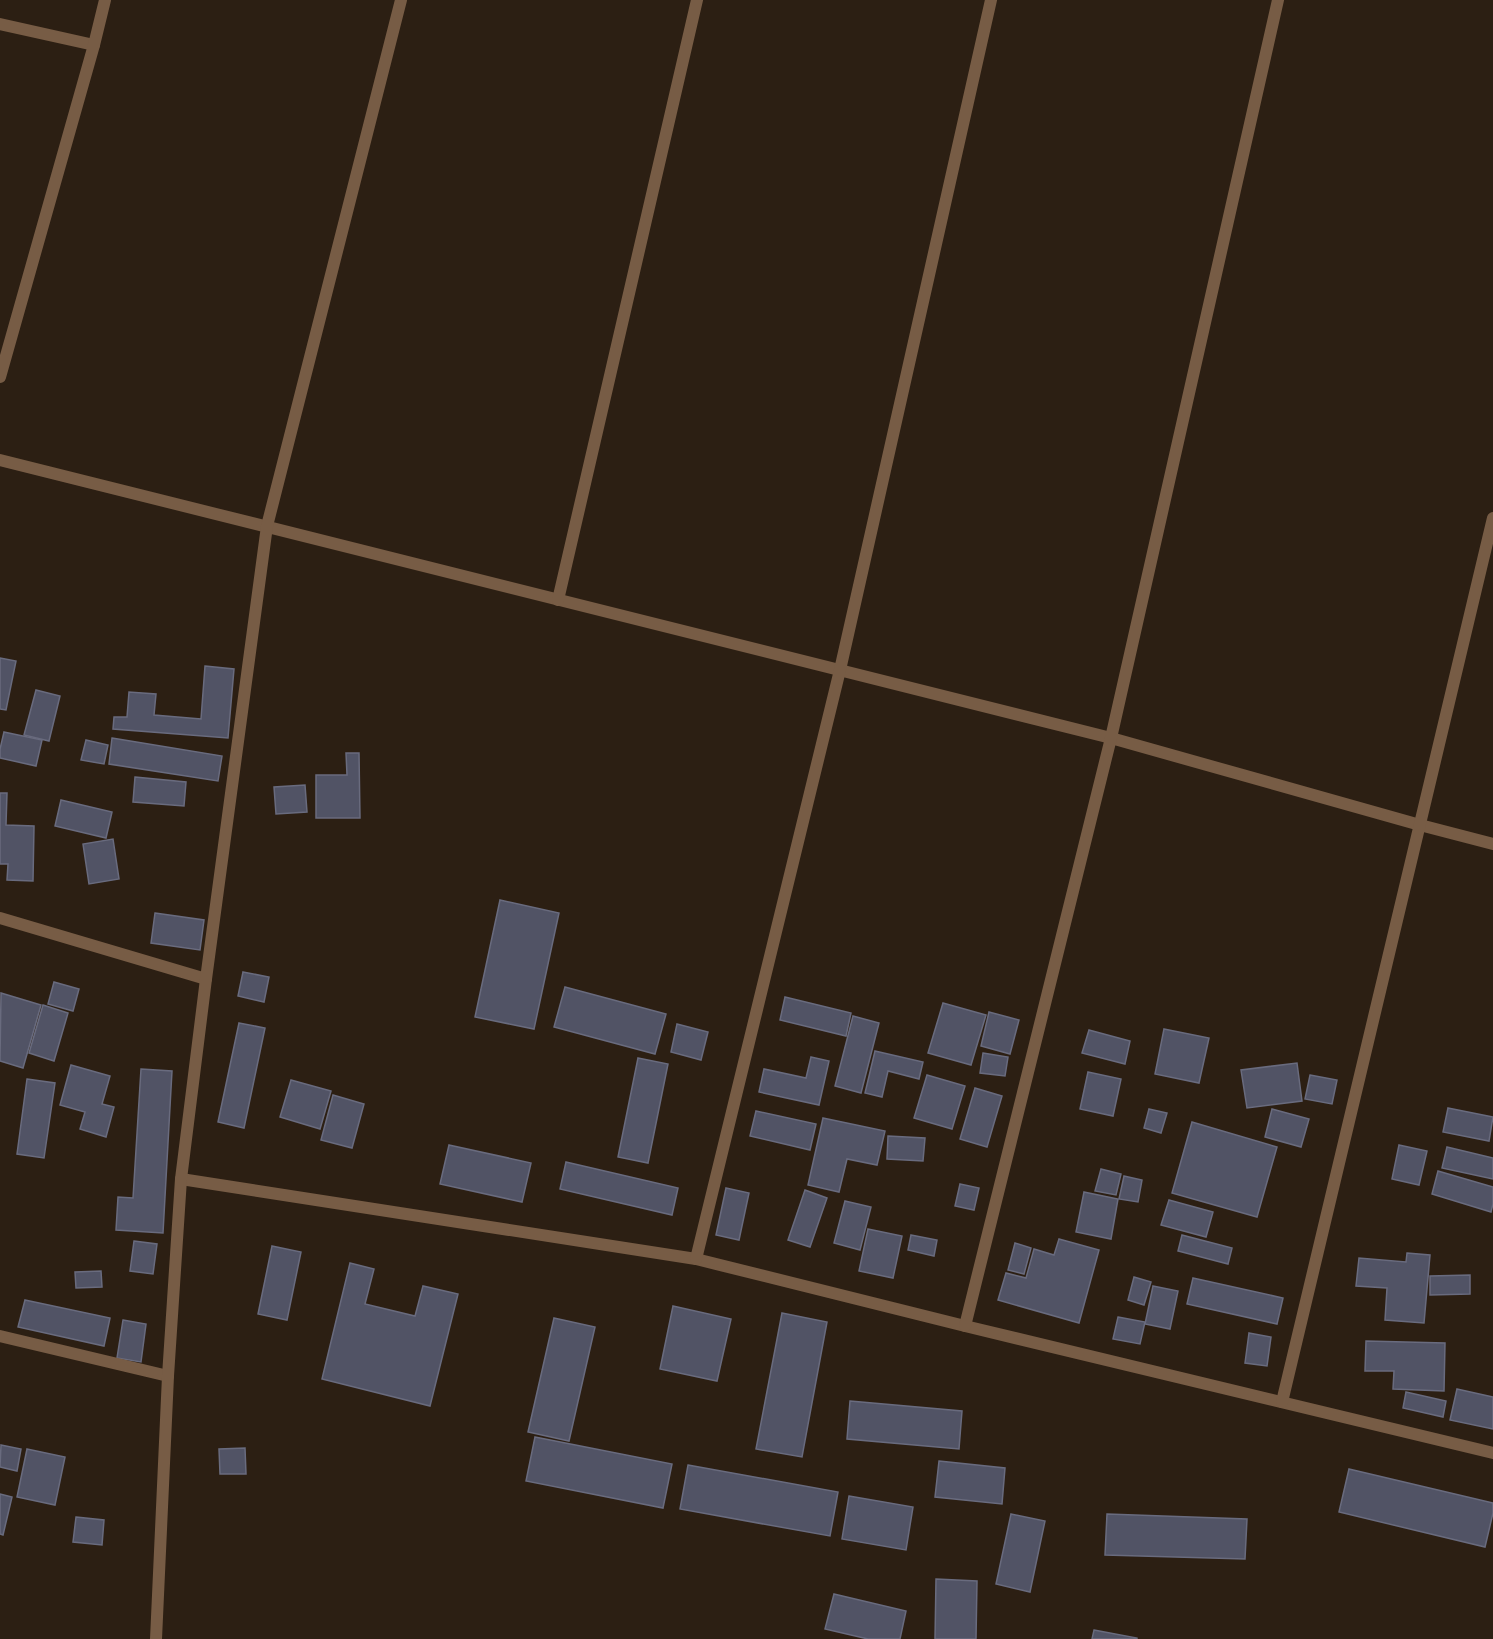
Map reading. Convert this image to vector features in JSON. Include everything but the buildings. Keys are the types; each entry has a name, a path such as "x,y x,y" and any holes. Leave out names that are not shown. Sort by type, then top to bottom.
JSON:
{"street":[{"path":"0,377 105,0"},
{"path":"156,1639 168,1376 182,1179 206,979 267,526 401,0"},
{"path":"558,600 697,0"},
{"path":"696,1259 840,670 991,0"},
{"path":"965,1326 1111,738 1278,0"},
{"path":"0,24 94,45"},
{"path":"0,460 1111,738 1493,844"},
{"path":"1282,1402 1493,518"},
{"path":"0,918 206,979"},
{"path":"182,1179 696,1259 1493,1453"},
{"path":"0,1336 168,1376"}]}
